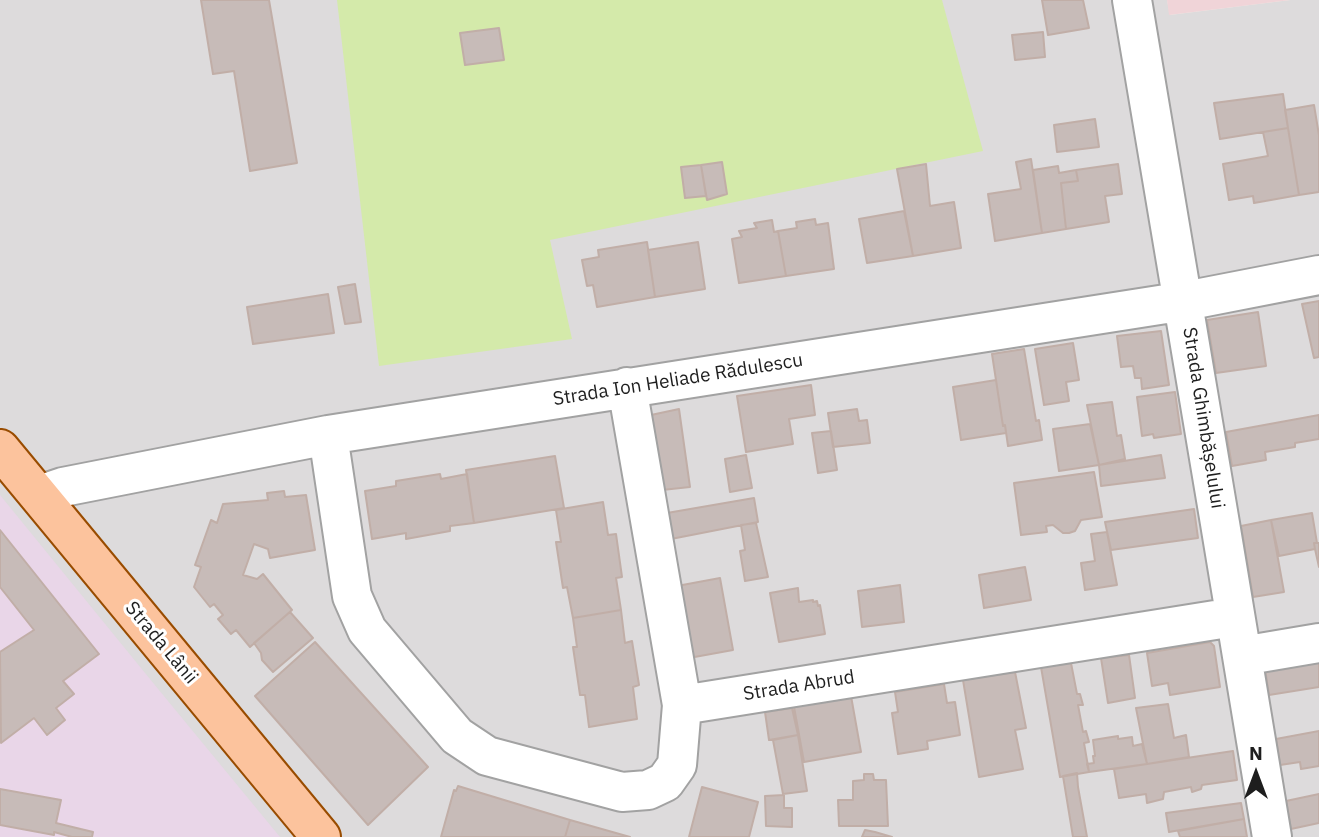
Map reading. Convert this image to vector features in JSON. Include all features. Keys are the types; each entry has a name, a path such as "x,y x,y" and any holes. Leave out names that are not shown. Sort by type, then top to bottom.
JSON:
{"main road":[{"name":"Strada Lânii","path":"0,449 321,837"}],"street":[{"name":"Strada Ghimbășelului","path":"1132,0 1185,301 1234,617 1272,837"},
{"name":"Strada Ion Heliade Rădulescu","path":"39,495 63,487 328,435 1185,301 1319,275"},
{"path":"328,435 352,596 368,630 457,736 487,756 622,792 648,790 665,782 677,765 682,705 627,387"},
{"name":"Strada Abrud","path":"682,705 1234,617"},
{"path":"1242,656 1319,643"}],"shaded area":[{"path":"0,0 1167,0 1170,15 1290,0 1319,0 1319,837 0,837"},
{"path":"1167,0 1290,0 1169,15"},
{"path":"0,495 154,684 280,837 0,837"}],"green space":[{"path":"337,0 942,0 983,151 550,240 572,339 379,366"}],"building":[{"path":"201,0 269,0 297,163 250,171 234,71 213,74"},
{"path":"1042,0 1083,0 1089,28 1048,35"},
{"path":"499,28 504,60 465,65 460,33"},
{"path":"1043,32 1045,57 1015,60 1012,35"},
{"path":"1283,94 1288,128 1220,139 1214,103"},
{"path":"1314,105 1319,135 1319,192 1299,195 1285,110"},
{"path":"1095,119 1099,147 1057,152 1054,125"},
{"path":"1288,128 1299,195 1254,203 1253,196 1229,200 1223,164 1268,156 1263,132"},
{"path":"1031,159 1042,233 995,241 988,194 1021,189 1016,162"},
{"path":"722,162 727,194 707,200 701,165"},
{"path":"926,164 930,206 954,202 961,248 913,256 897,169"},
{"path":"1118,164 1122,194 1105,196 1109,222 1066,229 1061,183 1078,181 1076,170"},
{"path":"701,165 706,196 685,198 681,167"},
{"path":"1058,166 1059,173 1076,170 1078,181 1061,183 1066,229 1042,233 1033,170"},
{"path":"904,211 913,256 867,263 859,219"},
{"path":"815,219 816,225 828,223 834,269 786,276 778,231 797,228 796,222"},
{"path":"772,220 774,232 778,231 786,276 739,283 732,239 742,237 739,231 757,228 754,223"},
{"path":"647,242 655,297 597,307 593,285 587,286 582,260 599,257 598,250"},
{"path":"698,242 705,289 655,297 648,250"},
{"path":"355,284 361,322 345,324 338,287"},
{"path":"328,294 334,333 253,344 247,307"},
{"path":"1319,301 1319,357 1314,358 1302,304"},
{"path":"1258,312 1266,366 1216,373 1207,320"},
{"path":"1161,331 1169,385 1142,389 1141,378 1135,378 1133,366 1121,367 1117,336"},
{"path":"1073,343 1079,380 1066,382 1069,401 1044,405 1035,349"},
{"path":"1024,349 1036,421 1039,420 1042,440 1008,446 992,354"},
{"path":"996,380 1006,433 961,440 953,387"},
{"path":"811,385 815,415 789,419 793,444 746,452 737,396"},
{"path":"1175,392 1181,434 1154,438 1153,434 1142,436 1137,397"},
{"path":"1112,402 1117,436 1121,435 1125,459 1099,465 1087,405"},
{"path":"679,409 690,487 662,490 651,415"},
{"path":"857,409 859,421 867,420 870,443 833,447 828,413"},
{"path":"1319,415 1319,439 1295,443 1295,447 1265,452 1266,460 1232,466 1226,432"},
{"path":"1090,424 1099,465 1059,471 1053,429"},
{"path":"831,431 837,470 818,473 812,433"},
{"path":"746,455 752,488 730,492 725,459"},
{"path":"1161,455 1165,478 1101,486 1099,465"},
{"path":"555,456 564,508 474,523 466,470"},
{"path":"1094,472 1102,517 1081,520 1075,531 1069,533 1063,533 1053,525 1046,526 1047,532 1021,535 1014,483"},
{"path":"440,474 441,479 467,474 474,523 450,526 450,531 406,539 406,533 372,539 365,491 396,486 396,481"},
{"path":"284,491 285,497 306,495 315,550 270,558 268,549 254,544 243,575 257,579 263,574 292,610 250,647 236,630 231,634 218,619 223,615 214,604 210,607 194,587 201,567 195,565 211,520 217,523 223,504 268,500 267,493"},
{"path":"754,498 758,522 671,539 667,513"},
{"path":"603,502 608,535 616,534 622,577 616,578 621,610 573,618 567,587 563,588 556,542 561,542 556,510"},
{"path":"1194,509 1198,538 1111,550 1105,522"},
{"path":"1312,513 1317,543 1314,543 1315,549 1279,556 1271,520"},
{"path":"1271,520 1284,592 1253,597 1241,526"},
{"path":"756,523 768,577 745,581 740,551 745,550 741,525"},
{"path":"0,530 99,654 63,681 74,694 56,708 65,720 47,735 34,718 1,743 0,652 34,630 0,587"},
{"path":"1107,532 1117,585 1085,590 1081,563 1095,561 1091,534"},
{"path":"1314,543 1319,543 1319,567 1315,549"},
{"path":"1025,567 1031,600 984,608 979,575"},
{"path":"720,578 733,650 689,658 677,586"},
{"path":"900,585 904,622 862,627 858,591"},
{"path":"798,588 799,602 813,600 820,605 825,634 779,642 770,593"},
{"path":"621,610 625,643 632,641 639,685 633,687 637,719 589,727 585,695 580,695 573,647 577,647 573,618"},
{"path":"290,612 313,638 273,672 262,660 254,643"},
{"path":"315,642 428,767 368,825 255,696"},
{"path":"1210,642 1214,646 1220,687 1170,695 1168,683 1152,686 1147,653"},
{"path":"1319,647 1319,687 1269,695 1263,656"},
{"path":"1129,655 1135,698 1108,703 1101,658"},
{"path":"1071,663 1077,694 1080,694 1083,705 1078,705 1083,732 1086,731 1089,742 1084,743 1089,772 1060,777 1041,667"},
{"path":"1015,672 1026,728 1015,730 1023,769 979,777 963,680"},
{"path":"944,684 947,703 955,702 960,735 927,741 928,749 898,754 892,713 898,712 895,692"},
{"path":"851,696 861,752 804,762 794,707"},
{"path":"1168,704 1174,738 1186,735 1189,757 1147,764 1136,708"},
{"path":"792,708 798,735 769,740 765,712"},
{"path":"1319,731 1319,766 1301,769 1300,762 1280,765 1276,739"},
{"path":"798,735 807,791 783,794 773,740"},
{"path":"1118,736 1118,739 1132,737 1133,746 1142,744 1147,764 1089,772 1087,764 1094,763 1095,756 1093,740"},
{"path":"1233,751 1237,780 1202,785 1201,789 1192,792 1191,787 1164,792 1163,799 1147,803 1146,794 1119,798 1114,769"},
{"path":"1077,773 1087,837 1073,837 1063,776"},
{"path":"864,774 873,774 874,780 886,780 888,826 839,826 838,800 853,800 853,781 864,780"},
{"path":"458,786 570,820 565,837 441,837 454,790 456,791"},
{"path":"702,787 758,802 749,837 689,837"},
{"path":"0,789 61,800 56,823 93,832 92,837 72,837 54,832 54,835 0,825"},
{"path":"1319,794 1319,823 1291,829 1286,801"},
{"path":"784,795 784,808 792,808 792,827 766,826 765,796"},
{"path":"1241,803 1244,819 1169,832 1166,813"},
{"path":"1244,819 1247,837 1180,837 1178,831"},
{"path":"570,820 630,837 565,837"},
{"path":"865,830 875,832 892,837 862,837"}]}
